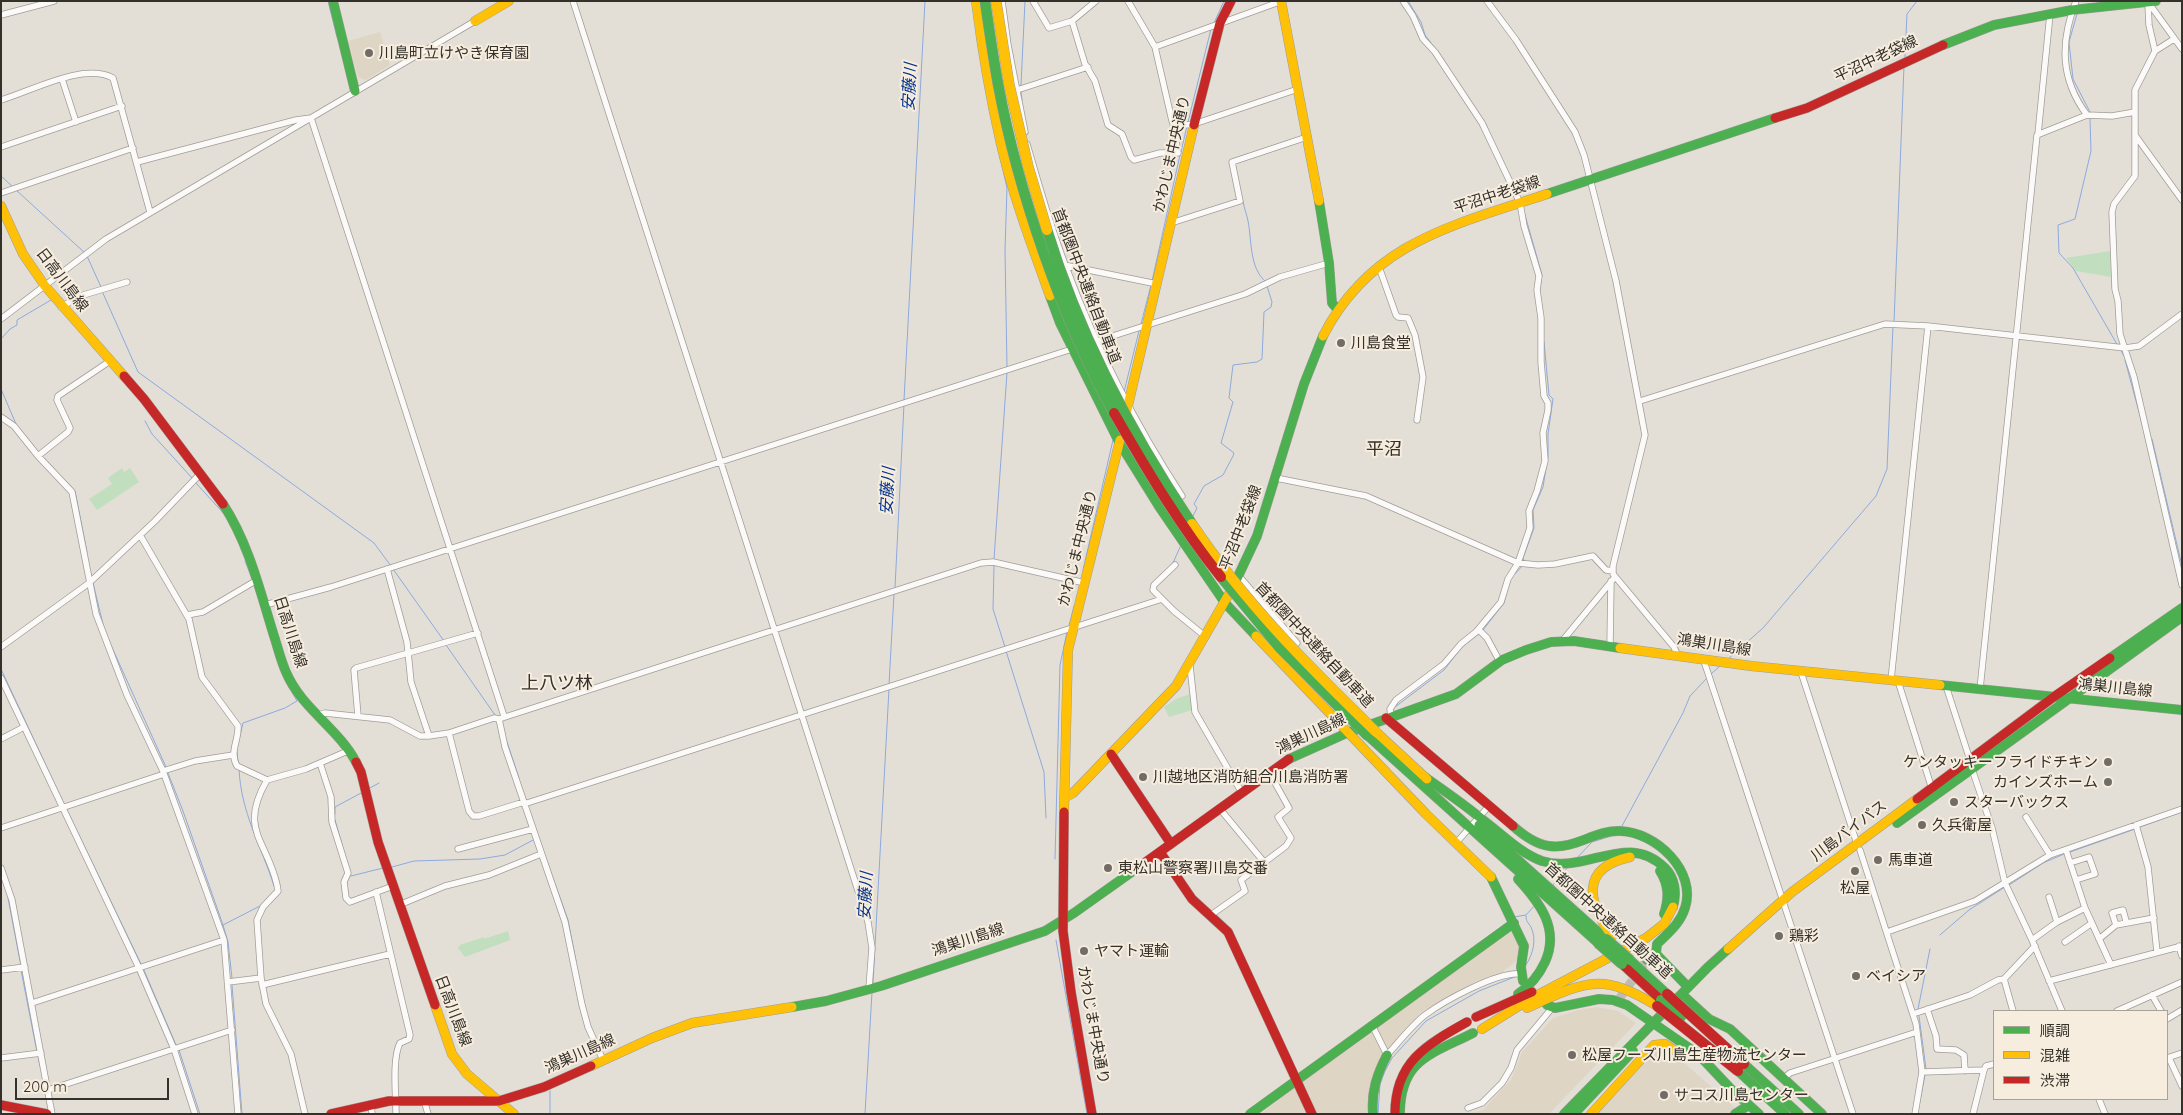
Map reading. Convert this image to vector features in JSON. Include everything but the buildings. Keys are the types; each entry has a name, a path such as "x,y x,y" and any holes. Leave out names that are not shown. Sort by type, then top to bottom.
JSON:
{"main road":[{"path":"333,1 355,90"},
{"path":"475,21 509,1"},
{"name":"首都圏中央連絡自動車道","path":"985,1 1006,121 1035,227 1066,310 1111,408 1153,479 1208,562 1280,648 1372,734 1475,822 1503,858 1606,939 1664,998 1722,1044 1741,1068 1785,1114"},
{"name":"首都圏中央連絡自動車道","path":"996,1 1008,82 1030,176 1044,224 1074,306 1119,402 1179,504 1234,581 1292,648 1372,734 1475,822 1547,892"},
{"name":"かわじま中央通り","path":"1092,1114 1071,992 1063,921 1067,661 1171,223 1189,125 1215,26 1231,1"},
{"path":"1281,1 1330,263 1332,303 1338,310"},
{"name":"平沼中老袋線","path":"1064,798 1073,793 1176,686 1190,666 1239,576 1256,538 1310,368 1320,343 1338,310 1379,267 1409,245 1434,232 1807,108 1975,32 2004,23 2050,14 2074,6 2150,2"},
{"path":"977,6 992,100 1011,185 1035,259 1072,349 1120,442 1160,508 1225,603 1347,733 1494,880 1524,946 1522,974"},
{"name":"日高川島線","path":"1,206 23,254 45,286 61,307 144,399 201,473 236,524 266,605 286,673 295,689 350,750 361,772 376,834 452,1054 467,1074 514,1114"},
{"name":"川島バイパス","path":"1858,847 1932,788 1971,764 2055,696 2182,608"},
{"name":"川島バイパス","path":"1574,1114 1688,987 1783,904 1971,764 2128,658 2182,617"},
{"name":"鴻巣川島線","path":"331,1114 372,1109 396,1100 499,1101 524,1095 685,1026 812,1004 869,988 1045,931 1063,921 1269,772 1300,753 1388,717 1456,694 1500,662 1526,650 1563,640 1801,672 2182,710"},
{"path":"1388,717 1488,806 1529,839 1546,847 1560,847 1614,830 1624,830 1646,838 1667,850 1678,863 1685,878 1687,890 1686,904 1677,924 1658,944 1656,954"},
{"path":"1111,754 1171,844"},
{"path":"1475,822 1526,853 1545,862 1569,864 1624,851 1633,851 1650,856 1660,862 1670,874 1675,890 1674,907 1659,929 1646,938 1530,999 1494,1023"},
{"path":"1160,852 1192,899 1228,932 1312,1114"},
{"path":"1395,1114 1393,1099 1398,1078 1414,1058 1471,1020 1573,971 1645,933 1658,922 1664,914 1669,895 1664,878 1658,869 1646,860 1636,857 1619,859 1602,870 1595,880 1592,893 1593,902 1601,920 1606,939 1628,961"},
{"path":"1503,858 1506,867 1541,907 1548,920 1552,947 1537,977 1522,992 1507,1002"},
{"name":"川島バイパス","path":"1564,1114 1783,904"},
{"path":"1250,1114 1373,1027 1513,920"},
{"path":"1646,960 1656,954"},
{"path":"1656,954 1688,987"},
{"path":"1400,1114 1400,1101 1404,1084 1412,1068 1477,1031 1567,989 1594,984 1618,986 1664,998 1741,1068"},
{"path":"1686,998 1709,1019 1730,1029 1821,1113"},
{"path":"1549,1006 1599,999 1618,1000 1698,1054 1759,1114"},
{"path":"1591,1114 1654,1045 1665,1044 1674,1050"},
{"path":"1373,1114 1372,1101 1375,1083 1387,1055"},
{"name":"首都圏中央連絡自動車道","path":"1741,1068 1799,1114"},
{"path":"1578,1114 1591,1096"},
{"path":"1,1105 47,1114"},
{"path":"1735,1114 1750,1105"}],"street":[{"path":"1,15 54,1"},
{"path":"573,1 870,929 872,948 869,988"},
{"path":"977,6 1002,1 1016,90 1027,143 1049,220 1065,265 1097,341 1156,456 1182,496 1160,508"},
{"path":"1032,1 1049,28 1072,21 1096,1"},
{"path":"1072,21 1088,67 1095,81 1108,126 1122,134 1131,157 1134,160 1160,153 1178,153 1155,47 1128,1"},
{"path":"1155,47 1281,1"},
{"path":"1388,717 1390,709 1396,700 1432,675 1461,644 1480,631 1501,602 1508,579 1518,562 1530,528 1529,511 1538,491 1545,461 1543,433 1548,410 1548,403 1544,396 1541,362 1541,318 1537,290 1539,276 1524,226 1520,203 1479,119 1435,52 1423,39 1413,16 1403,1"},
{"path":"1486,1 1516,40 1568,118 1579,140 1616,281 1640,401 1644,441 1613,576 1610,646"},
{"path":"2150,2 2182,50"},
{"path":"2150,2 2149,25 2155,51"},
{"path":"2074,6 2065,39 2068,78 2070,86 2087,115"},
{"path":"1980,689 2050,14"},
{"path":"1,319 89,250 355,90 475,21"},
{"path":"2174,39 2155,51 2135,90 2135,176 2114,204 2112,212 2115,289 2118,301 2120,334 2134,377 2182,585"},
{"path":"992,100 1016,90 1088,67"},
{"path":"1,100 62,78 95,72 106,74 115,81 150,212"},
{"path":"62,78 76,122"},
{"path":"1173,124 1179,127 1189,125 1298,90"},
{"path":"1,147 122,106"},
{"path":"2038,134 2087,115 2112,116 2135,112"},
{"path":"136,162 296,120 311,118"},
{"path":"311,118 478,633 502,717 505,747 565,922 582,1005 594,1042 603,1060"},
{"path":"2135,134 2182,200"},
{"path":"1171,223 1240,201 1232,162 1306,137"},
{"path":"1,193 134,148"},
{"path":"1035,259 1157,284"},
{"path":"1097,341 1245,294 1280,277 1330,263"},
{"path":"1379,267 1396,315 1408,318 1415,335 1423,377 1416,420"},
{"path":"61,307 80,296 127,282"},
{"path":"1640,401 1879,325 1928,326 2125,348 2139,346 2182,314"},
{"path":"1928,326 1894,680 1932,788"},
{"path":"266,605 388,569 1072,349"},
{"path":"38,456 68,432 70,428 57,400 58,396 110,361"},
{"path":"1,417 14,426 38,456 72,492 96,614 117,671 163,773 224,940 238,1114"},
{"path":"1,647 89,584 201,473"},
{"path":"1276,478 1366,496 1518,562 1538,565 1555,564 1593,556 1613,576 1674,647 1677,654"},
{"path":"140,535 187,615 202,677 238,726 233,755 237,766 267,780 306,769 350,750"},
{"path":"318,715 325,713 390,720 420,736 449,733 981,563 993,562 1085,583"},
{"path":"1175,565 1163,574 1152,588 1206,637"},
{"path":"388,569 408,654 411,682 429,736"},
{"path":"1239,576 1297,643 1278,661"},
{"path":"1563,640 1613,576"},
{"path":"187,615 204,612 257,580"},
{"path":"449,733 469,811 473,816 479,816 1162,599"},
{"path":"1480,631 1500,662"},
{"path":"358,716 354,670 356,668 478,633"},
{"path":"1703,658 1853,1114"},
{"path":"1190,666 1195,712 1242,793"},
{"path":"1801,672 1913,1014 1922,1072 1915,1114"},
{"path":"1,678 139,968 174,1049 195,1114"},
{"path":"1946,686 1992,828 2005,883 2034,943 2062,1010"},
{"path":"1,739 24,727"},
{"path":"1,828 194,762 233,755"},
{"path":"320,763 331,797 332,822 348,873 344,882 346,898 350,902 393,886"},
{"path":"1211,915 1244,891 1240,880 1286,846 1291,838 1278,817 1289,808 1269,772"},
{"path":"267,780 257,801 254,826 276,880 278,891 263,906 257,920 261,978 264,997 271,1016 291,1054 305,1114"},
{"path":"1456,843 1488,806"},
{"path":"1220,809 1264,862"},
{"path":"1887,932 1962,908 2050,855 2182,809"},
{"path":"2026,817 2050,855"},
{"path":"2136,825 2148,867 2157,952"},
{"path":"458,849 533,829"},
{"path":"2066,850 2085,908 2111,965"},
{"path":"399,905 445,886 482,878 542,854"},
{"path":"2070,863 2089,858 2095,874 2076,880"},
{"path":"1,868 12,900 52,1114"},
{"path":"376,892 410,1035 410,1039 398,1045 395,1067 396,1114"},
{"path":"2049,897 2057,922"},
{"path":"1913,1014 1970,995 1998,980 2004,979 2034,943 2057,922 2085,908"},
{"path":"2116,925 2112,913 2122,910 2126,921"},
{"path":"2099,939 2116,925 2126,921 2154,918"},
{"path":"2065,942 2092,923"},
{"path":"32,1003 224,940"},
{"path":"2049,981 2180,946 2182,956"},
{"path":"262,985 390,954"},
{"path":"1,970 25,967"},
{"path":"1373,1027 1387,1055 1428,1014 1485,982 1508,974 1522,974"},
{"path":"228,982 261,978"},
{"path":"2004,979 2013,1010"},
{"path":"2119,1010 2182,982"},
{"path":"2152,995 2160,1010"},
{"path":"1468,1108 1482,1104 1502,1083 1511,1068 1517,1050 1549,1006"},
{"path":"1927,1010 1935,1029 1937,1049 1956,1050 1964,1055 1965,1070"},
{"path":"2168,1018 2182,1010"},
{"path":"48,1090 232,1030"},
{"path":"1783,1078 1790,1073 1917,1032"},
{"path":"1,1058 41,1053"},
{"path":"2182,1053 2168,1058 2180,1076 2182,1086"},
{"path":"1973,1114 1984,1070 1990,1064 1993,1064"},
{"path":"1922,1072 1984,1070"},
{"path":"424,1100 428,1114"},
{"path":"2099,1100 2105,1114"}],"shaded area":[{"name":"川島町立けやき保育園","path":"380,32 390,65 366,80 358,77 348,41"},
{"path":"1509,931 1516,934 1521,943 1519,958 1514,963 1501,973 1477,981 1421,1013 1382,1055 1373,1076 1369,1093 1369,1114 1261,1114 1309,1075"},
{"path":"1597,1007 1618,1011 1636,1023 1549,1114 1467,1114 1483,1110 1511,1080 1522,1052 1553,1018 1578,1010"},
{"path":"1659,1046 1672,1052 1742,1114 1597,1114"}],"green space":[{"path":"2110,251 2111,277 2076,271 2066,258"},
{"path":"122,468 124,472 130,468 139,482 97,510 89,499 112,484 108,478"},
{"path":"1190,694 1192,710 1169,717 1164,707 1176,699"},
{"path":"508,931 510,940 465,957 458,948 460,945"}],"waterway":[{"path":"328,1 337,37"},
{"name":"安藤川","path":"904,400 925,1"},
{"path":"1021,85 1025,1"},
{"path":"1214,23 1224,1"},
{"path":"1408,1 1421,22 1425,35 1444,60"},
{"path":"1905,57 1907,14 1917,1"},
{"path":"2077,14 2069,42 2073,79 2090,112"},
{"path":"460,33 474,25"},
{"path":"1188,122 1211,29"},
{"path":"1894,322 1904,66"},
{"path":"1021,92 1022,100"},
{"path":"348,99 356,95"},
{"path":"2090,119 2091,151 2075,219 2058,225 2059,253 2073,268 2118,346"},
{"path":"1486,124 1489,132"},
{"path":"1181,152 1187,126"},
{"path":"1251,153 1290,140"},
{"path":"999,152 1007,188 1005,250 1007,367"},
{"path":"1233,159 1247,154"},
{"path":"1152,281 1180,155"},
{"path":"1,176 13,187"},
{"path":"16,190 85,253"},
{"path":"1243,201 1254,262 1266,282"},
{"path":"1523,208 1542,275 1540,289"},
{"path":"87,256 101,287"},
{"path":"1141,324 1151,285"},
{"path":"1193,516 1197,508 1194,504 1204,486 1223,475 1234,453 1221,443 1233,402 1229,398 1233,365 1257,362 1262,359 1264,312 1271,307 1272,302 1267,286"},
{"path":"102,291 138,372 374,543 391,566"},
{"path":"1,339 10,329 17,325 17,320 51,300"},
{"path":"1541,300 1543,316"},
{"path":"1728,659 1763,628 1876,496 1887,469 1893,326"},
{"path":"1124,392 1139,331"},
{"path":"1544,342 1549,395 1553,399 1548,434 1548,458"},
{"path":"2120,349 2124,356"},
{"path":"2125,360 2146,438"},
{"path":"994,559 1007,373"},
{"path":"1,382 1,389 16,424"},
{"name":"安藤川","path":"895,588 904,404"},
{"path":"145,421 152,434 193,479"},
{"path":"2150,439 2152,439 2182,566"},
{"path":"1083,570 1113,440"},
{"path":"42,456 75,491 87,552"},
{"path":"1524,561 1523,558 1534,528 1533,510 1543,487 1547,462"},
{"path":"195,482 226,516"},
{"path":"1173,563 1181,545"},
{"path":"245,561 253,581"},
{"path":"1514,575 1523,565"},
{"path":"994,566 993,609 1005,647"},
{"path":"393,569 444,641"},
{"path":"93,583 104,628"},
{"path":"1483,630 1504,603 1508,587"},
{"name":"安藤川","path":"889,685 894,594"},
{"path":"1069,626 1074,606"},
{"path":"266,623 277,660"},
{"path":"1055,859 1060,665 1067,632"},
{"path":"1395,707 1444,670 1462,647 1480,633"},
{"path":"110,643 166,767"},
{"path":"446,645 495,715"},
{"path":"1006,651 1044,772 1046,818"},
{"path":"1711,674 1721,665"},
{"path":"1,669 64,804"},
{"path":"1622,826 1683,713 1690,696 1708,677"},
{"path":"239,740 243,723 285,708 297,701 286,682"},
{"name":"安藤川","path":"873,983 889,689"},
{"path":"506,739 519,778"},
{"path":"237,752 238,762"},
{"path":"239,769 243,800 274,886"},
{"path":"168,773 223,925 228,942 232,978"},
{"path":"368,789 379,783"},
{"path":"335,814 335,807 363,792"},
{"path":"66,808 141,964"},
{"path":"2140,827 2179,813"},
{"path":"335,820 347,862"},
{"path":"2070,852 2135,829"},
{"path":"1576,859 1592,842 1618,834"},
{"path":"392,867 414,861 480,859 505,855 535,839"},
{"path":"544,853 568,920 576,961"},
{"path":"2009,885 2043,863 2064,854"},
{"path":"1553,885 1568,867"},
{"path":"350,873 351,876 383,868"},
{"path":"1940,935 1969,910 2005,887"},
{"path":"8,898 21,966"},
{"path":"223,925 262,905"},
{"path":"1514,917 1526,915 1535,905"},
{"path":"1526,916 1533,932 1534,942 1531,956 1526,965"},
{"path":"1465,953 1509,921"},
{"path":"1056,940 1087,1114"},
{"path":"1918,1009 1930,949"},
{"path":"143,968 176,1045"},
{"path":"21,970 37,1052"},
{"path":"1378,1114 1380,1084 1385,1071 1392,1058 1426,1021 1479,991 1517,976"},
{"path":"232,985 242,1114"},
{"name":"安藤川","path":"865,1114 872,992"},
{"path":"1919,1016 1926,1069"},
{"path":"179,1050 200,1114"},
{"path":"38,1056 40,1066"},
{"path":"1920,1101 1925,1075"},
{"path":"550,1091 550,1114"}],"tunnel":[{"path":"1619,999 1647,960"}],"traffic: fast":[{"path":"333,1 355,91"},
{"path":"985,1 996,74 1017,167 1030,210 1059,295 1076,337 1114,413"},
{"path":"1943,45 1994,25 2072,10 2156,1"},
{"path":"1547,194 1775,118"},
{"path":"1319,201 1329,263 1332,303 1338,310"},
{"path":"1047,230 1075,307 1109,382 1148,454 1192,524"},
{"path":"1050,296 1060,323 1119,442 1160,508 1225,603 1256,636"},
{"path":"1233,587 1257,536 1304,384 1323,336"},
{"path":"223,504 247,551 286,672 301,696 340,739 356,762"},
{"path":"1221,577 1280,648 1368,736"},
{"path":"2110,658 2182,608"},
{"path":"1897,823 2182,617"},
{"path":"1289,759 1347,733 1456,694 1502,660 1526,650 1551,642 1574,641 1620,648"},
{"path":"1940,685 2182,710"},
{"path":"1368,736 1598,943"},
{"path":"1422,775 1519,848 1542,861 1558,864 1574,863 1621,853 1636,853 1651,857 1665,868 1671,876 1675,891 1673,907"},
{"path":"1479,825 1606,939"},
{"path":"1513,826 1530,839 1549,846 1567,845 1602,833 1620,831 1634,833 1660,846 1679,868 1685,880 1687,894 1683,914 1673,928 1657,944 1656,954 1688,987"},
{"path":"792,1007 826,1001 881,986 1045,931 1136,869"},
{"path":"1660,871 1665,881 1667,892 1664,914"},
{"path":"1491,877 1524,946 1521,967 1523,981"},
{"path":"1518,879 1540,907 1549,928 1550,938 1549,950 1543,967 1530,984 1518,994"},
{"path":"1250,1114 1514,923"},
{"path":"1606,939 1630,960"},
{"path":"1598,943 1622,964"},
{"path":"1564,1114 1728,949"},
{"path":"1647,960 1650,956 1656,954"},
{"path":"1630,960 1667,994"},
{"path":"1686,998 1709,1019 1730,1029 1822,1114"},
{"path":"1547,1005 1555,1008 1599,999 1613,1000 1627,1005 1698,1054 1731,1089 1759,1114"},
{"path":"1661,1000 1681,1017"},
{"path":"1400,1112 1406,1080 1421,1060 1473,1033"},
{"path":"1574,1114 1633,1051"},
{"path":"1373,1114 1375,1083 1387,1055"},
{"path":"1744,1064 1799,1114"},
{"path":"1738,1071 1785,1114"},
{"path":"1735,1114 1749,1105"}],"traffic: slow":[{"path":"475,21 509,1"},
{"path":"976,1 990,91 1011,183 1050,296"},
{"path":"996,1 1009,84 1028,166 1047,230"},
{"path":"1281,1 1319,201"},
{"path":"1125,418 1194,125"},
{"path":"1323,336 1343,304 1365,279 1390,258 1418,241 1448,228 1547,194"},
{"path":"1,206 23,254 45,286 124,376"},
{"path":"1064,812 1068,650 1120,440"},
{"path":"1192,524 1212,553 1255,607 1326,683 1376,732"},
{"path":"1064,798 1073,793 1176,686 1233,587"},
{"path":"1256,636 1426,814 1491,877"},
{"path":"1620,648 1751,666 1940,685"},
{"path":"1376,732 1427,779"},
{"path":"1728,949 1792,892 1917,799"},
{"path":"1612,936 1598,911 1593,888 1596,878 1602,869 1614,862 1630,857"},
{"path":"1482,1029 1530,999 1646,938 1664,924 1673,907"},
{"path":"1527,1008 1563,992 1592,984 1606,984 1621,988 1657,1006"},
{"path":"435,1005 452,1054 467,1074 514,1114"},
{"path":"591,1066 652,1038 692,1023 792,1007"},
{"path":"1591,1114 1654,1045 1665,1044 1674,1050"}],"traffic: jam":[{"path":"1194,125 1220,23 1231,1"},
{"path":"1775,118 1807,108 1943,45"},
{"path":"124,376 144,399 223,504"},
{"path":"1114,413 1178,518 1221,577"},
{"path":"1917,799 2055,696 2110,658"},
{"path":"1386,718 1513,826"},
{"path":"1111,754 1171,844"},
{"path":"1136,869 1289,759"},
{"path":"356,762 361,772 378,842 435,1005"},
{"path":"1064,812 1063,931 1071,992 1092,1114"},
{"path":"1160,852 1192,899 1228,932 1312,1114"},
{"path":"1622,964 1661,1000"},
{"path":"1476,1017 1532,992"},
{"path":"1667,994 1744,1064"},
{"path":"1657,1006 1738,1071"},
{"path":"1395,1114 1396,1096 1400,1081 1407,1068 1426,1048 1467,1022"},
{"path":"331,1114 389,1101 499,1101 544,1087 591,1066"},
{"path":"1,1105 47,1114"}],"place":[{"name":"川島町立けやき保育園","path":"369,53"},
{"name":"川島食堂","path":"1341,343"},
{"name":"ケンタッキーフライドチキン","path":"2108,762"},
{"name":"川越地区消防組合川島消防署","path":"1143,777"},
{"name":"カインズホーム","path":"2108,782"},
{"name":"スターバックス","path":"1954,802"},
{"name":"久兵衛屋","path":"1922,825"},
{"name":"馬車道","path":"1878,860"},
{"name":"東松山警察署川島交番","path":"1108,868"},
{"name":"松屋","path":"1855,871"},
{"name":"鶏彩","path":"1779,936"},
{"name":"ヤマト運輸","path":"1084,951"},
{"name":"ベイシア","path":"1856,976"},
{"name":"松屋フーズ川島生産物流センター","path":"1572,1055"},
{"name":"サコス川島センター","path":"1664,1095"}],"district":[{"name":"平沼","path":"1384,450"},
{"name":"上八ツ林","path":"557,684"}]}
